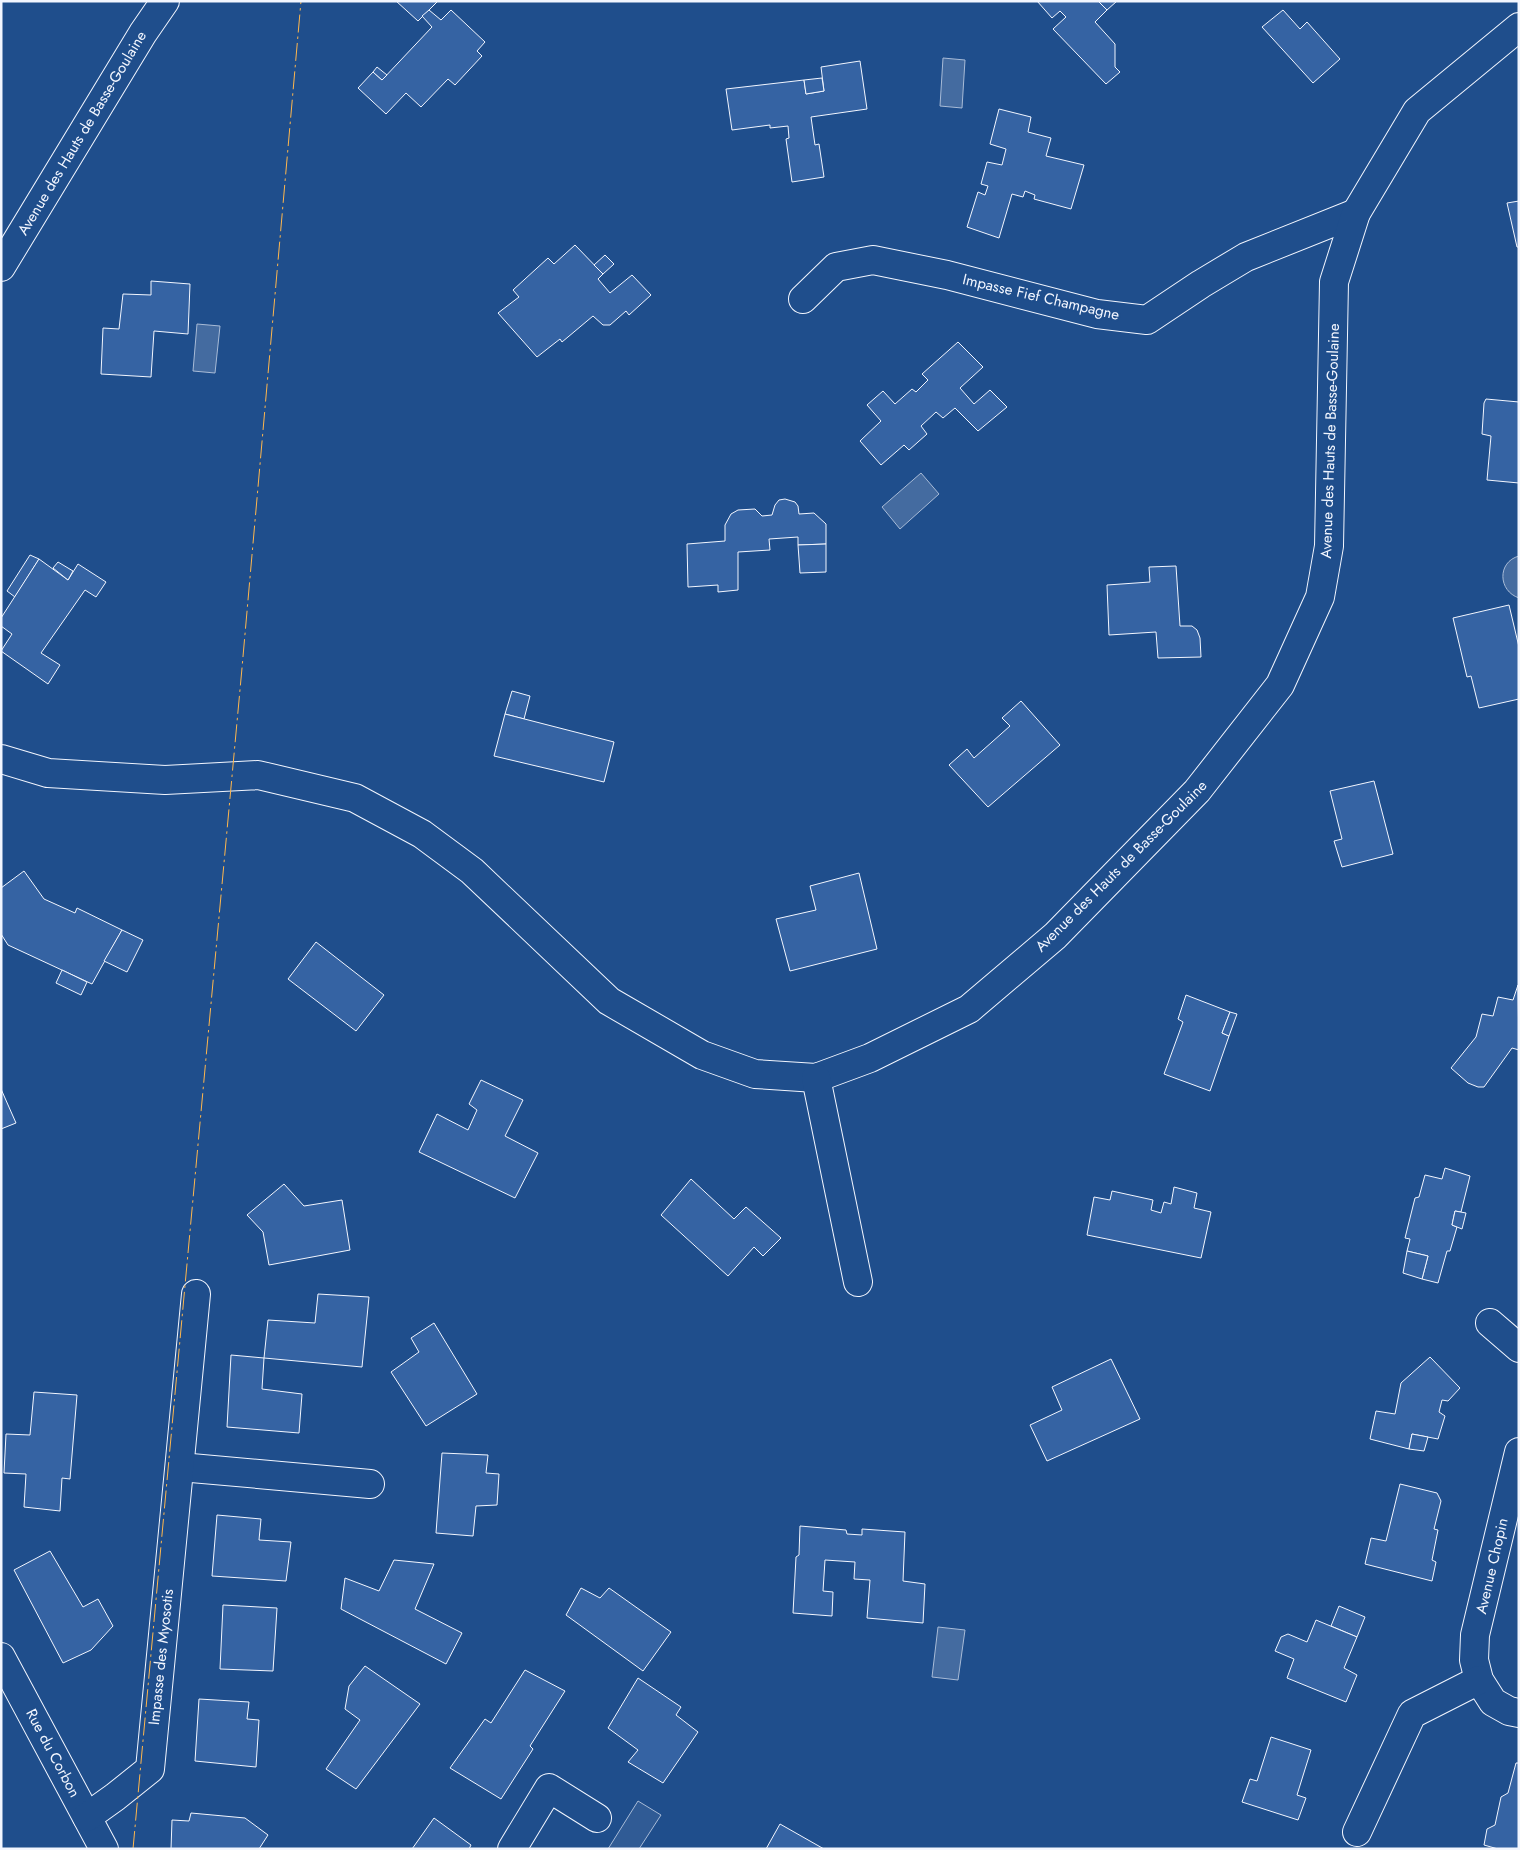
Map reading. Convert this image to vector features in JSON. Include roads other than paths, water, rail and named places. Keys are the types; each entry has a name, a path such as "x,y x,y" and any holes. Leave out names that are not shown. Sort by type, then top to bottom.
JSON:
{"street":[{"name":"Avenue des Hauts de Basse-Goulaine","path":"1,267 143,33 165,1"},
{"name":"Avenue des Hauts de Basse-Goulaine","path":"1,759 48,773 165,780 258,774 355,798 422,834 472,871 609,1001 702,1055 754,1074 816,1078 870,1058 969,1009 1055,936 1197,791 1280,685 1320,597 1329,546 1334,282 1356,213 1417,111 1519,27"},
{"name":"Impasse Fief Champagne","path":"803,299 836,267 873,260 947,275 1097,314 1147,320 1246,257 1356,213"},
{"path":"816,1078 858,1282"},
{"name":"Impasse des Myosotis","path":"87,1817 150,1769 196,1294"},
{"path":"1490,1323 1519,1348"},
{"name":"Avenue Chopin","path":"1519,1452 1475,1635 1474,1660 1479,1680 1493,1702 1509,1711 1519,1713"},
{"path":"180,1467 370,1484"},
{"name":"Rue du Corbon","path":"1,1657 104,1849"},
{"path":"1357,1832 1412,1714 1479,1680"},
{"path":"512,1849 549,1788 597,1818"}]}
